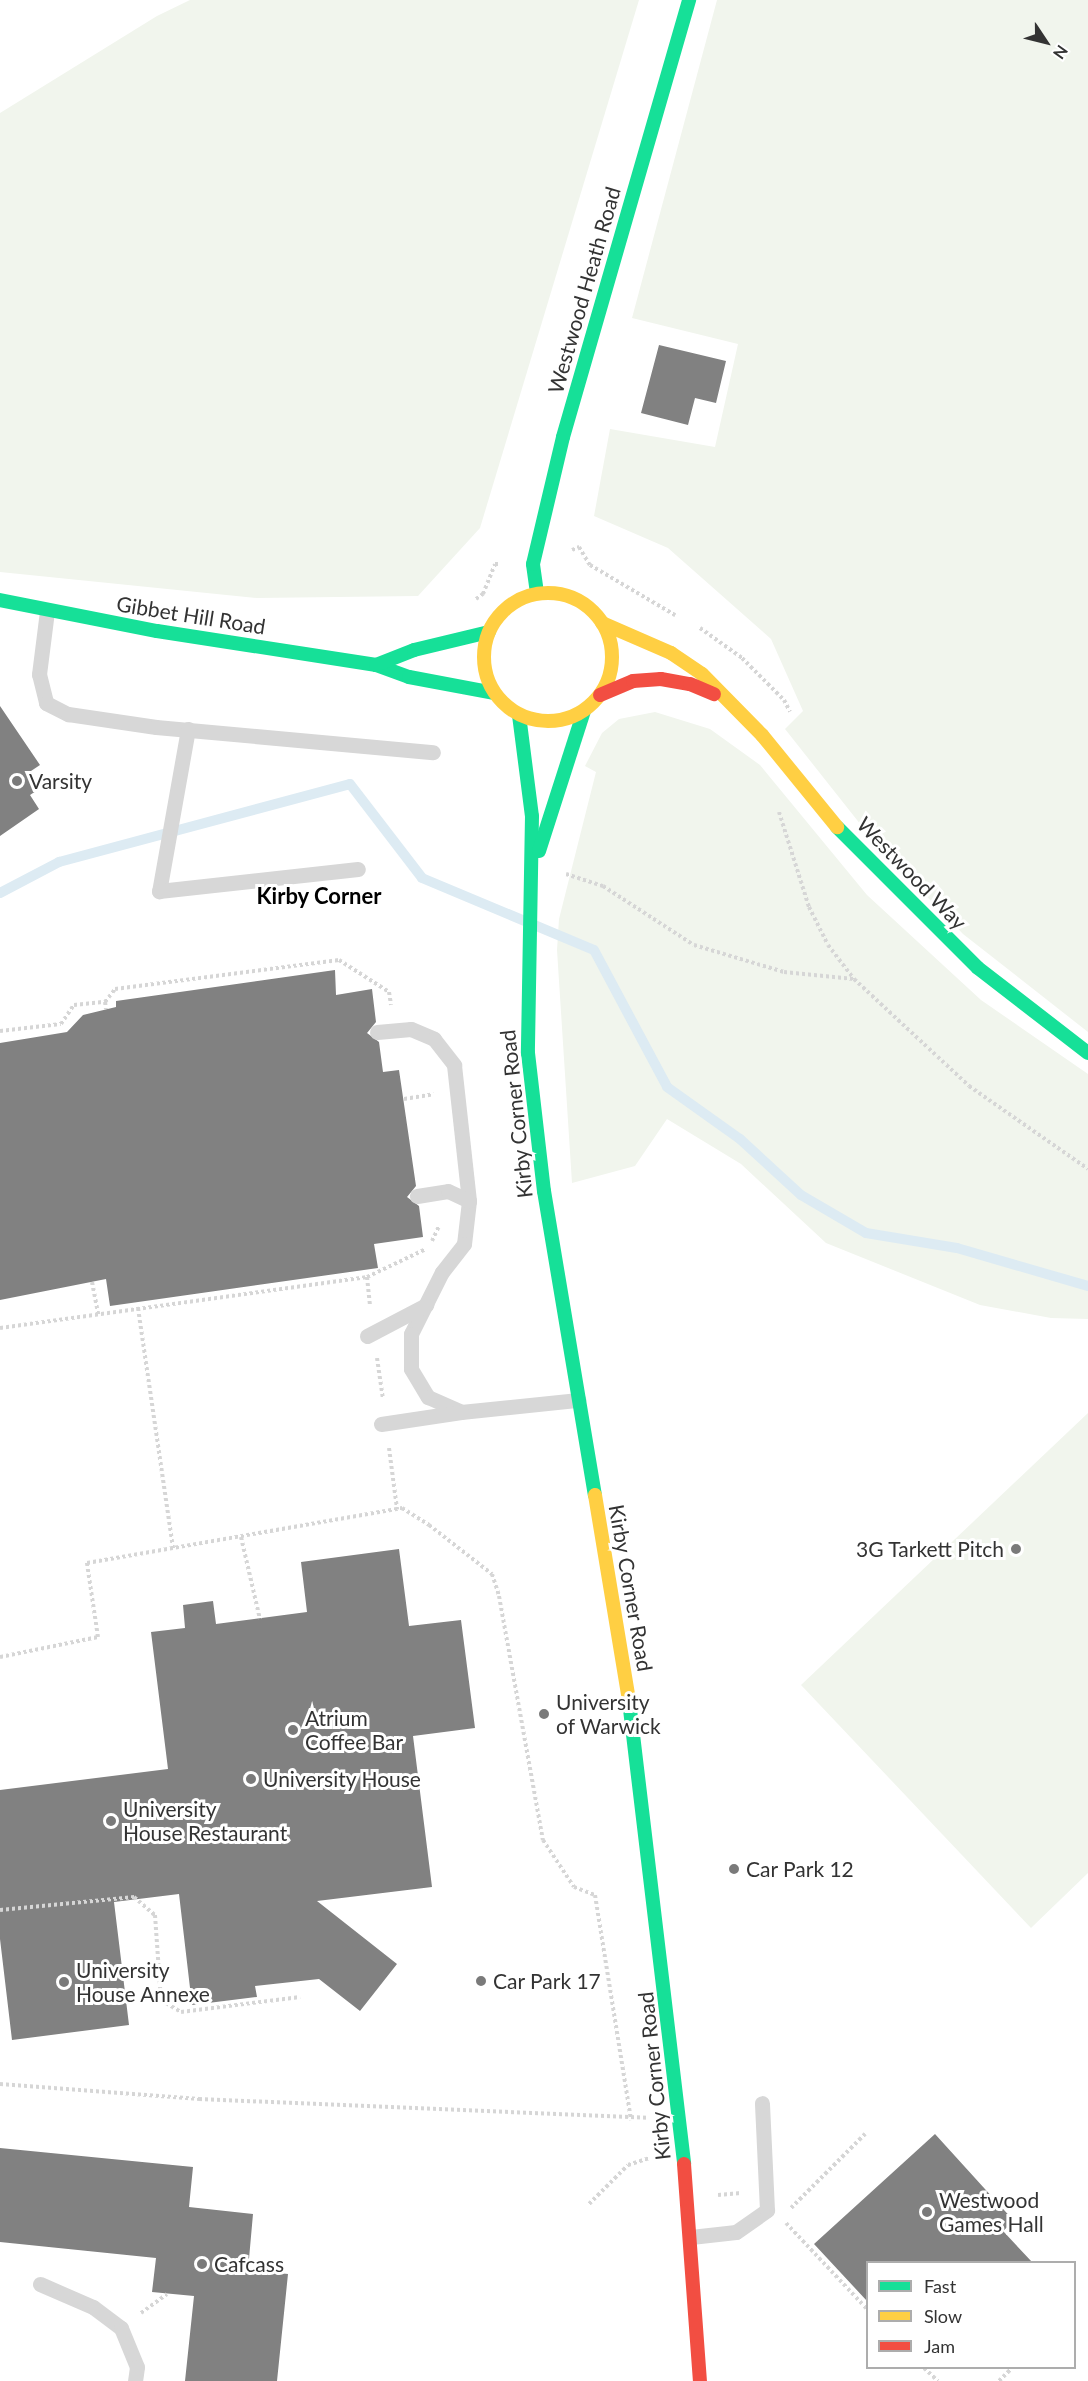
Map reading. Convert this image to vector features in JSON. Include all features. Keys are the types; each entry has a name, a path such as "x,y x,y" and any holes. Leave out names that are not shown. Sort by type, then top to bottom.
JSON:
{"street":[{"name":"Westwood Heath Road","path":"537,593 532,564 563,437 689,0"},
{"path":"537,593 560,594 579,600 602,623 609,634 613,658 607,684 584,711 566,720 540,722 519,715 494,693 483,655 489,632 501,613 537,593"},
{"name":"Gibbet Hill Road","path":"0,600 47,611 376,665 409,676 494,693"},
{"name":"Westwood Way","path":"602,623 670,653 702,674 916,910 978,968 1088,1053"},
{"path":"376,665 414,650 489,632"},
{"name":"Westwood Way","path":"600,694 633,681 661,679 690,684 727,699"},
{"name":"Kirby Corner Road","path":"532,882 584,711"},
{"name":"Kirby Corner Road","path":"519,715 532,816 532,882 526,961 529,1065 544,1191 632,1716 680,2115 691,2237 697,2379"}],"lane":[{"path":"47,611 39,675 46,703 68,714 188,729 433,752"},
{"path":"188,729 159,891 358,869"},
{"path":"385,1031 411,1029 434,1039 454,1065 469,1202 464,1244 442,1272 411,1334 411,1369 428,1397 461,1412"},
{"path":"417,1196 448,1191 469,1202"},
{"path":"370,1334 426,1305"},
{"path":"384,1424 461,1412 578,1400"},
{"path":"691,2237 736,2232 767,2210 762,2103"},
{"path":"40,2284 93,2307 121,2328 137,2367 135,2381"}],"path":[{"path":"466,607 483,594 495,564 532,564"},
{"path":"560,873 603,886 694,945 784,972 854,979 969,1086 1088,1169"},
{"path":"106,1009 105,1002 115,989 339,960 389,992 385,1031"},
{"path":"0,1031 61,1024 74,1005 105,1002"},
{"path":"437,1088 438,1105"},
{"path":"404,1099 438,1094"},
{"path":"0,1328 367,1277 428,1248 441,1223 436,1193"},
{"path":"367,1277 370,1334 397,1509"},
{"path":"92,1282 98,1314"},
{"path":"138,1308 174,1548"},
{"path":"0,1657 98,1636 87,1563 402,1508 429,1525 492,1574 500,1596 543,1840 574,1887 595,1894 631,2120"},
{"path":"241,1537 260,1618"},
{"path":"0,1910 134,1897 155,1915 161,2000 181,2012 300,1997"},
{"path":"0,2084 199,2099 631,2120 680,2115"},
{"path":"789,2210 865,2134"},
{"path":"589,2204 628,2166 657,2156 682,2136"},
{"path":"121,2328 167,2294"},
{"path":"926,2369 938,2381"},
{"path":"999,2381 1010,2369"}],"shaded area":[{"path":"190,0 639,0 480,528 418,596 257,598 0,572 0,113 157,16"},
{"path":"717,0 1088,0 1088,1032 963,934 876,844 785,729 803,711 771,639 668,548 594,516 610,429 715,447 738,344 632,318"},
{"path":"655,712 710,729 760,765 867,895 981,1000 1088,1074 1088,1319 1051,1318 980,1305 826,1243 741,1164 667,1119 635,1166 572,1183 557,950 559,919 596,772 585,766 602,733 619,719"},
{"name":"3G Tarkett Pitch","path":"1088,1413 1088,1873 1031,1928 801,1685"}],"building":[{"path":"659,345 726,361 716,403 695,398 688,425 641,413"},
{"name":"Varsity","path":"0,706 40,765 28,773 39,789 30,795 39,809 0,836"},
{"path":"335,970 336,995 372,989 376,1022 367,1033 379,1042 383,1072 399,1070 416,1186 407,1197 419,1206 423,1237 374,1244 378,1268 110,1306 106,1279 0,1300 0,1043 67,1032 83,1015 116,1007 116,1001"},
{"name":"University House","path":"399,1549 409,1626 461,1620 475,1728 413,1736 432,1887 317,1901 397,1964 360,2011 319,1979 255,1986 257,1997 192,2005 179,1894 114,1902 129,2025 12,2040 0,1939 0,1790 168,1769 151,1632 185,1628 183,1605 213,1601 216,1624 307,1612 301,1562"},
{"name":"Westwood Games Hall","path":"935,2134 1014,2221 1003,2231 1031,2261 866,2261 866,2300 814,2244"},
{"name":"Cafcass","path":"0,2148 193,2167 189,2207 253,2214 248,2270 288,2274 277,2381 185,2381 194,2296 152,2292 156,2258 0,2242"}],"waterway":[{"path":"0,893 59,862 350,784 422,878 594,950 667,1087 740,1139 801,1195 866,1233 957,1248 1088,1286"}],"traffic: fast":[{"path":"537,593 533,564 563,437 689,0"},
{"path":"0,600 157,631 376,665 409,677 494,693"},
{"path":"376,665 414,650 489,632"},
{"path":"539,851 584,711"},
{"path":"519,715 532,816 528,1053 544,1191 595,1495"},
{"path":"837,827 978,968 1088,1053"},
{"path":"629,1701 684,2164"}],"traffic: slow":[{"path":"548,593 573,598 593,612 607,632 612,657 607,682 593,702 573,716 548,721 523,716 503,702 489,682 484,657 489,632 503,612 523,598 548,593"},
{"path":"602,623 671,653 702,674 762,735 837,827"},
{"path":"595,1495 629,1701"}],"traffic: jam":[{"path":"600,695 633,681 661,679 690,684 714,694"},
{"path":"684,2164 700,2381"}],"place":[{"name":"Varsity","path":"17,781"},
{"name":"3G Tarkett Pitch","path":"1016,1549"},
{"name":"University of Warwick","path":"544,1714"},
{"name":"Atrium Coffee Bar","path":"293,1730"},
{"name":"University House","path":"251,1779"},
{"name":"University House Restaurant","path":"111,1821"},
{"name":"Car Park 12","path":"734,1869"},
{"name":"Car Park 17","path":"481,1981"},
{"name":"University House Annexe","path":"64,1982"},
{"name":"Westwood Games Hall","path":"927,2212"},
{"name":"Cafcass","path":"202,2264"}],"district":[{"name":"Kirby Corner","path":"319,896"}]}
